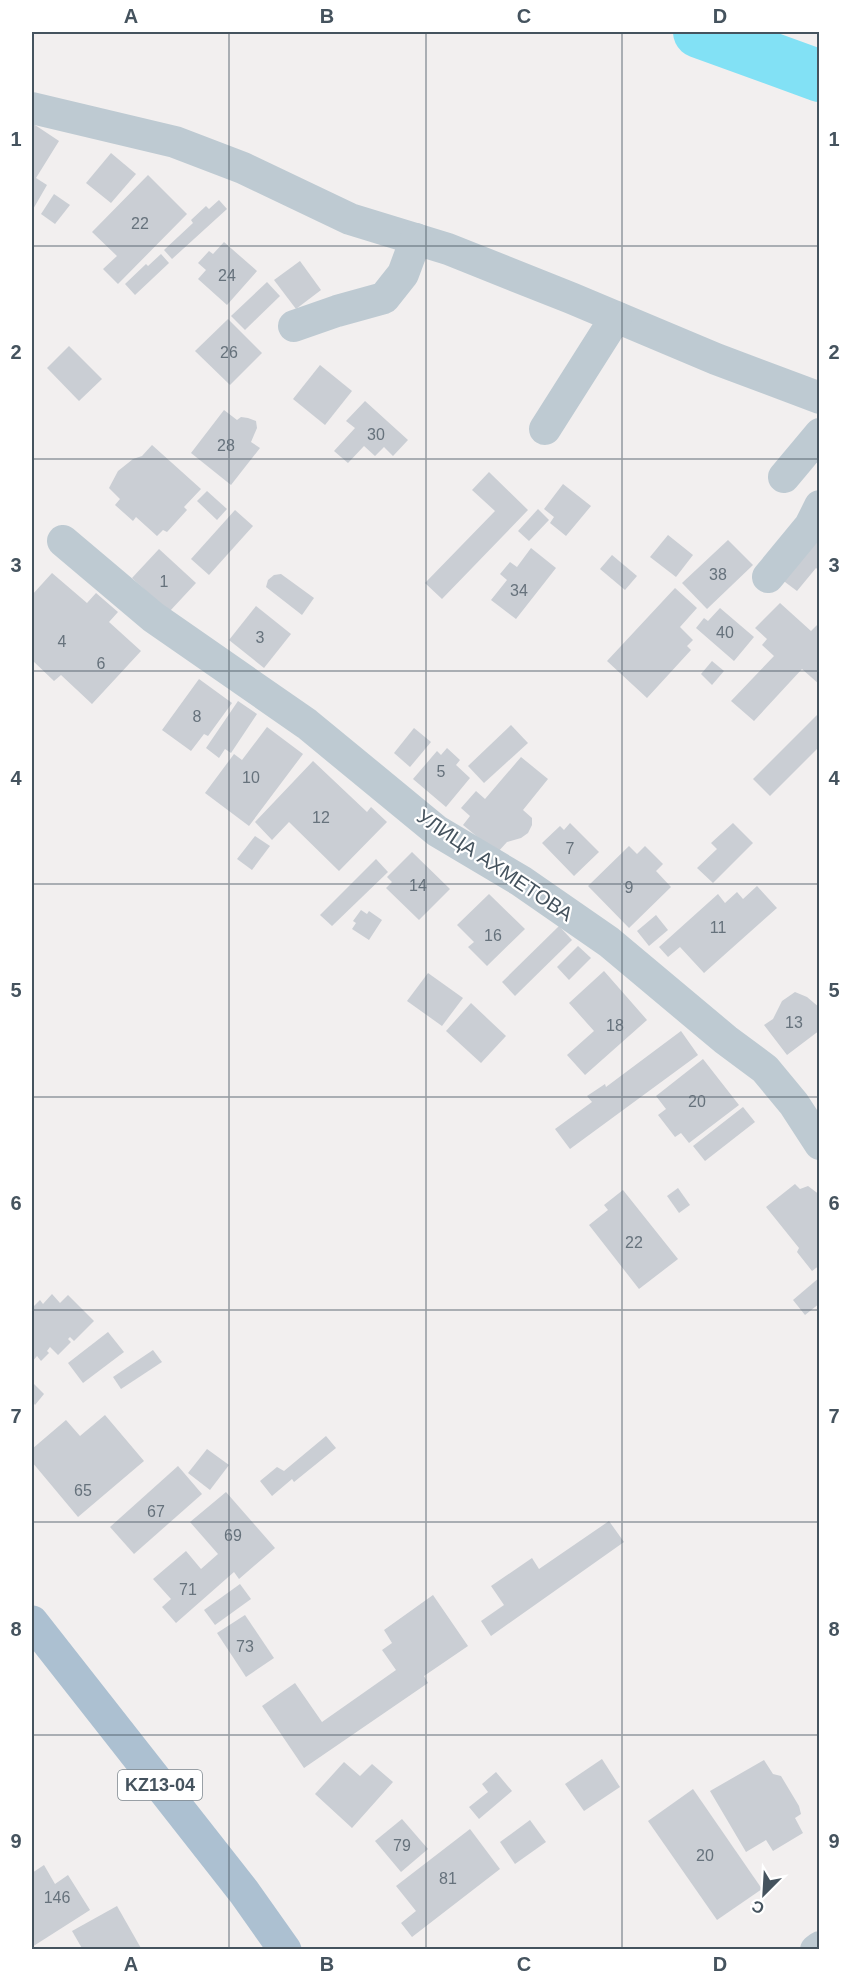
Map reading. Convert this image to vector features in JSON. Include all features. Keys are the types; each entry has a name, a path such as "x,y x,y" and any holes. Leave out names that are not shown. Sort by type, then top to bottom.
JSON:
{"main road":[{"name":"KZ13-04","path":"32,1622 237,1883 285,1950"}],"street":[{"path":"32,108 175,142 243,168 350,219 448,249 717,359 819,398"},
{"path":"294,326 384,298 403,274 416,239"},
{"path":"545,429 616,316"},
{"path":"784,477 819,434"},
{"path":"768,577 810,526 819,506"},
{"name":"УЛИЦА АХМЕТОВА","path":"63,542 153,617 307,724 437,831 521,881 609,942 765,1070 794,1104 819,1144"},
{"path":"816,1950 819,1947"}],"building":[{"path":"32,123 59,141 36,178 47,185 32,211"},
{"path":"111,153 136,174 111,203 86,183"},
{"path":"148,175 187,214 118,284 103,269 117,256 92,232"},
{"path":"54,194 70,205 55,224 41,214"},
{"path":"219,200 227,209 172,259 164,250 193,223 191,220 206,206 209,209"},
{"path":"224,242 257,271 227,305 198,279 206,270 198,263 209,251 213,254"},
{"path":"161,254 169,263 135,295 125,284 146,264 148,266"},
{"path":"300,261 321,290 296,309 274,280"},
{"path":"267,282 280,296 245,330 231,316"},
{"path":"228,319 262,353 230,385 195,351"},
{"path":"69,346 102,379 79,401 47,368"},
{"path":"320,365 352,391 325,425 293,399"},
{"path":"365,401 408,440 393,456 384,447 375,456 364,446 348,463 334,451 355,428 346,421"},
{"path":"224,410 237,420 241,417 256,421 257,428 251,442 260,448 231,485 191,453"},
{"path":"152,445 201,489 184,507 187,510 167,532 163,530 157,536 136,517 133,521 115,505 120,499 109,488 118,471 133,459 142,456"},
{"path":"489,472 528,510 442,599 425,583 495,511 472,490"},
{"path":"563,484 591,506 566,536 550,523 554,517 544,509"},
{"path":"207,491 227,509 217,520 197,501"},
{"path":"538,509 549,520 529,541 518,531"},
{"path":"235,510 253,526 209,575 191,559"},
{"path":"820,532 820,571 816,568 797,591 781,579"},
{"path":"668,535 693,555 676,577 650,557"},
{"path":"728,540 753,565 707,609 682,583"},
{"path":"531,548 556,568 516,619 491,600 507,580 500,574 510,562 517,567"},
{"path":"159,549 196,583 169,612 132,578"},
{"path":"612,555 637,576 625,590 600,569"},
{"path":"52,573 87,603 96,593 118,612 109,622 141,651 92,704 61,675 54,681 32,660 32,595"},
{"path":"281,574 314,598 302,615 266,587 268,580 274,575"},
{"path":"675,588 697,608 680,627 693,640 687,646 691,650 647,698 607,661"},
{"path":"780,603 811,631 820,622 820,685 802,669 754,721 731,701 774,656 762,645 767,639 755,628"},
{"path":"256,606 291,634 264,668 229,640"},
{"path":"720,608 754,637 734,661 696,628 704,618 708,621"},
{"path":"712,661 724,671 712,685 701,674"},
{"path":"199,679 232,703 208,736 204,734 191,751 162,730"},
{"path":"238,701 257,714 231,753 225,749 219,758 206,748"},
{"path":"820,712 820,746 770,796 753,779"},
{"path":"511,725 528,743 484,783 468,766"},
{"path":"267,727 303,754 249,826 205,793 234,754 242,760"},
{"path":"414,728 431,742 410,767 394,753"},
{"path":"447,748 460,760 456,765 470,778 446,807 413,779 437,751 441,755"},
{"path":"521,757 548,779 523,810 532,818 532,825 528,833 521,838 507,842 497,853 463,825 470,816 461,808 476,791 485,799"},
{"path":"313,761 367,812 371,807 387,822 339,871 289,822 272,840 255,822"},
{"path":"570,823 599,852 574,876 542,843 560,826 564,830"},
{"path":"733,823 753,843 713,883 697,868 717,849 711,843"},
{"path":"255,836 270,846 252,870 237,859"},
{"path":"629,846 637,854 645,846 663,864 656,871 671,887 629,928 588,886"},
{"path":"412,852 450,889 419,920 386,888 392,882 387,877"},
{"path":"376,859 388,872 332,926 320,915"},
{"path":"757,886 777,908 704,973 680,947 668,957 659,947 718,894 725,903 737,892 743,899"},
{"path":"489,894 525,929 487,966 468,947 474,942 457,925"},
{"path":"361,910 367,914 369,911 382,920 369,940 352,929 356,923 353,921"},
{"path":"656,915 668,930 649,946 637,931"},
{"path":"559,926 572,940 515,996 502,982"},
{"path":"578,946 591,958 569,980 557,967"},
{"path":"604,971 647,1020 585,1075 567,1055 594,1031 569,1003"},
{"path":"428,973 463,998 442,1026 407,1001"},
{"path":"795,992 807,997 820,1008 820,1030 787,1055 764,1025 773,1019 782,1001"},
{"path":"471,1003 506,1036 481,1063 446,1031"},
{"path":"681,1031 698,1055 570,1149 555,1129 592,1102 587,1096 605,1084 606,1087"},
{"path":"703,1059 739,1105 689,1143 681,1133 675,1137 658,1115 666,1109 656,1096"},
{"path":"743,1107 755,1122 705,1161 693,1146"},
{"path":"795,1184 800,1189 808,1186 820,1195 820,1265 812,1271 797,1252 799,1248 766,1207"},
{"path":"678,1188 690,1205 679,1213 667,1196"},
{"path":"623,1190 678,1259 639,1289 589,1225 608,1210 604,1205"},
{"path":"820,1277 820,1303 805,1315 793,1300"},
{"path":"52,1294 60,1303 68,1295 94,1321 74,1341 70,1337 68,1339 71,1342 58,1355 50,1347 47,1351 49,1353 41,1361 37,1356 32,1362 32,1308 40,1300 43,1304"},
{"path":"108,1332 124,1352 83,1383 68,1363"},
{"path":"153,1350 162,1362 121,1389 113,1377"},
{"path":"32,1382 44,1394 35,1405 32,1401"},
{"path":"105,1415 144,1461 78,1517 32,1462 32,1449 66,1420 80,1436"},
{"path":"326,1436 336,1448 294,1482 292,1479 272,1496 260,1481 277,1467 284,1471"},
{"path":"207,1449 229,1465 210,1490 188,1473"},
{"path":"178,1466 202,1494 134,1554 110,1527"},
{"path":"226,1492 275,1548 239,1579 234,1572 176,1623 162,1607 171,1599 153,1579 186,1551 201,1569 218,1554 190,1522"},
{"path":"609,1521 624,1542 491,1636 481,1621 504,1605 491,1586 532,1558 539,1569"},
{"path":"240,1584 251,1599 215,1625 204,1610"},
{"path":"433,1595 468,1646 424,1676 428,1683 304,1768 262,1706 295,1683 322,1722 396,1670 382,1650 392,1643 384,1630"},
{"path":"245,1615 274,1658 246,1677 217,1633"},
{"path":"602,1759 620,1787 584,1811 565,1784"},
{"path":"764,1760 773,1774 781,1776 799,1806 801,1814 795,1818 803,1833 773,1851 766,1840 746,1852 710,1791"},
{"path":"344,1762 360,1776 372,1764 393,1782 352,1828 315,1794"},
{"path":"496,1772 512,1791 479,1819 469,1807 488,1792 482,1784"},
{"path":"693,1789 762,1889 717,1920 648,1821"},
{"path":"402,1819 428,1849 401,1872 375,1841"},
{"path":"530,1820 546,1842 515,1864 500,1842"},
{"path":"470,1829 500,1869 412,1937 401,1923 416,1911 396,1886"},
{"path":"44,1865 55,1884 68,1875 90,1910 32,1947 32,1873"},
{"path":"117,1906 142,1950 83,1950 72,1931"}],"waterway":[{"path":"699,32 820,76"}]}
